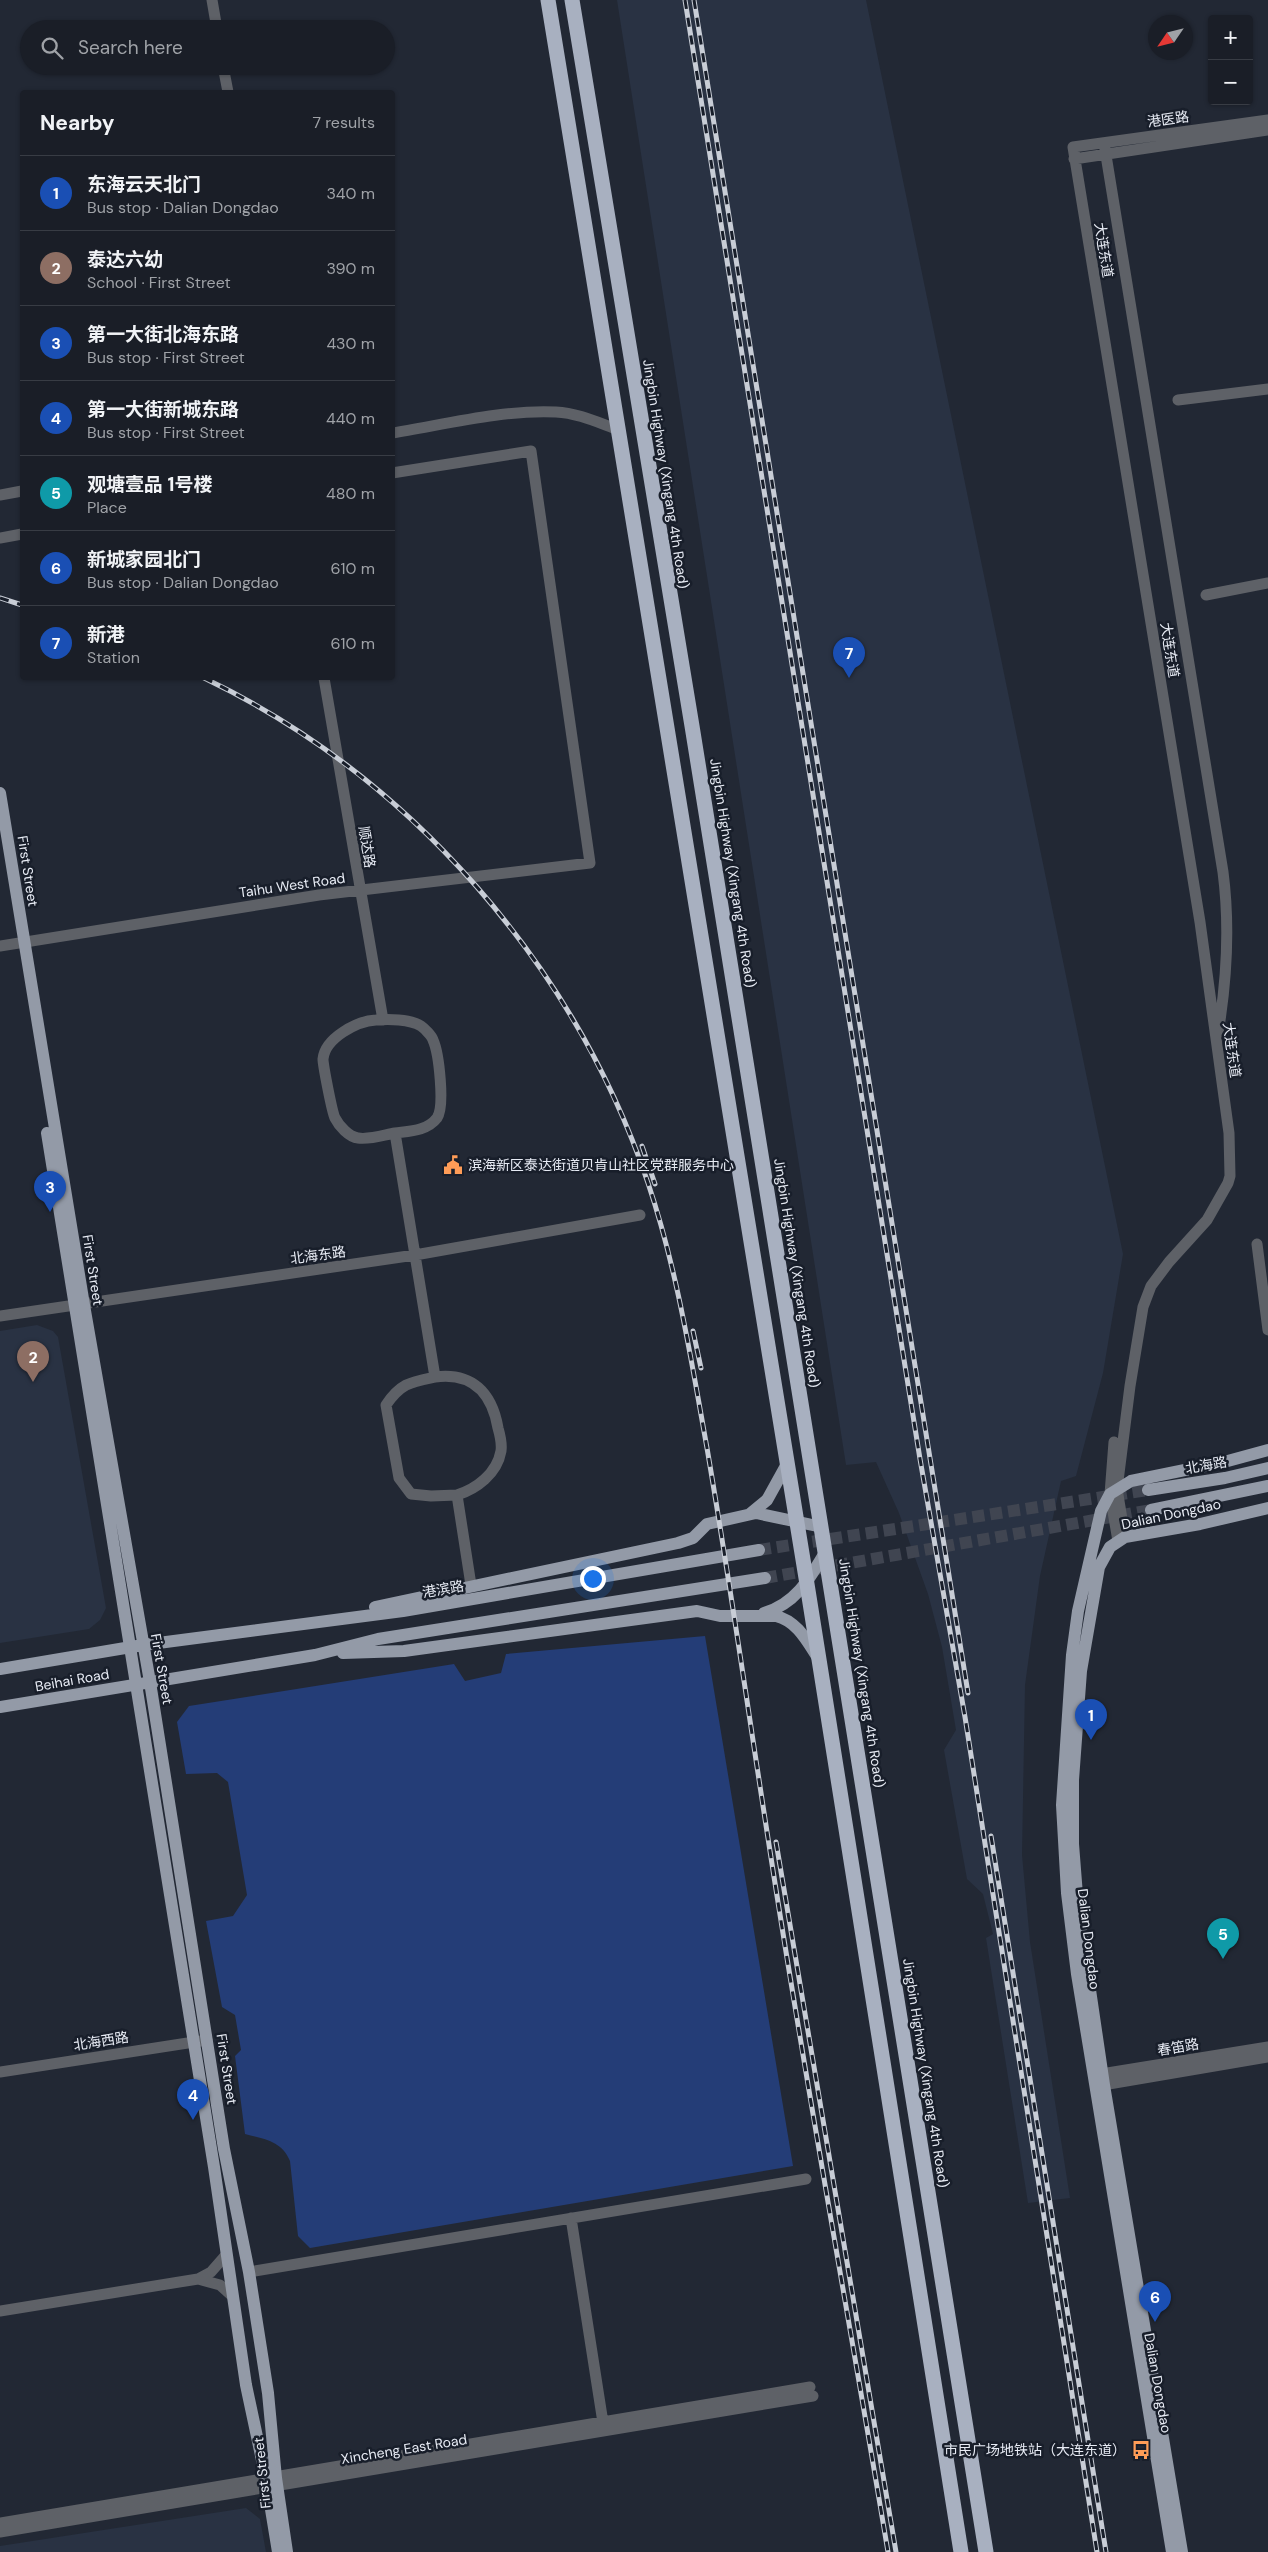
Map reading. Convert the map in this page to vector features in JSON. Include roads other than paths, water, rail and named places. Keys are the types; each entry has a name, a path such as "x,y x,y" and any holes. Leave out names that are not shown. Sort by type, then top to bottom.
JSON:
{"highway":[{"path":"548,0 807,1584 962,2552"},
{"name":"Jingbin Highway (Xingang 4th Road)","path":"573,3 826,1551 986,2552"}],"main road":[{"name":"First Street","path":"0,793 19,940 136,1646 136,1684 194,2042 246,2385 287,2552"},
{"name":"First Street","path":"0,846 19,940"},
{"path":"1113,1492 1131,1481 1224,1462 1268,1450"},
{"path":"750,1514 767,1500 787,1464"},
{"name":"北海路","path":"1148,1490 1225,1478 1268,1468"},
{"path":"1151,1510 1268,1486"},
{"name":"Dalian Dongdao","path":"1113,1492 1098,1521 1078,1611 1072,1655 1062,1805 1067,1893 1182,2552"},
{"name":"Dalian Dongdao","path":"1172,2552 1099,2080 1078,1908 1072,1844 1073,1780 1081,1671 1096,1579 1102,1558 1121,1539 1200,1524 1268,1508"},
{"path":"313,1621 471,1585 678,1544 693,1538 707,1524 750,1514 774,1516 822,1527"},
{"name":"港滨路","path":"136,1646 313,1621 403,1611 759,1550"},
{"path":"755,1616 786,1604 807,1584 826,1551"},
{"path":"315,1655 378,1639 765,1578"},
{"path":"315,1655 404,1651 697,1610 720,1616 785,1618 802,1634 818,1658"},
{"name":"First Street","path":"136,1646 150,1682 224,2149 249,2272 268,2393 271,2482 278,2552"},
{"name":"Beihai Road","path":"0,1669 136,1646"},
{"name":"Beihai Road","path":"0,1707 315,1655"}],"street":[{"path":"207,0 210,20"},
{"path":"212,0 215,20"},
{"path":"219,75 222,90"},
{"path":"225,75 228,90"},
{"name":"港医路","path":"1074,159 1105,148 1268,120"},
{"name":"港医路","path":"1073,147 1105,148 1268,130"},
{"name":"大连东道","path":"1073,147 1200,922 1229,1133 1230,1176 1217,1204 1199,1229 1160,1273 1146,1297 1139,1325 1113,1492 1121,1539"},
{"path":"1105,148 1224,872 1228,908 1228,951 1225,992 1216,1047"},
{"path":"1178,400 1268,389"},
{"path":"395,433 526,412 558,412 584,417 619,430"},
{"name":"Taihu West Road","path":"0,946 19,940 356,888 590,860 531,451 395,474"},
{"path":"0,495 20,491"},
{"path":"0,538 20,534"},
{"path":"1206,595 1268,583"},
{"name":"顺达路","path":"318,680 378,1020"},
{"name":"顺达路","path":"324,680 356,888"},
{"name":"Taihu West Road","path":"0,940 19,940"},
{"path":"378,1020 405,1021 420,1025 433,1039 442,1096 442,1110 436,1119 421,1130 357,1138 344,1130 335,1118 323,1058 328,1046 339,1035 353,1027 378,1020"},
{"path":"396,1133 435,1377"},
{"name":"北海东路","path":"0,1316 416,1255 640,1215"},
{"path":"1257,1244 1268,1330"},
{"path":"450,1375 471,1382 489,1398 496,1415 500,1437 501,1452 486,1478 472,1490 456,1495 431,1496 411,1494 399,1478 386,1405 394,1393 406,1383 435,1377 450,1375"},
{"path":"456,1495 471,1585"},
{"name":"北海西路","path":"0,2072 207,2040"},
{"name":"春笛路","path":"1099,2080 1268,2047"},
{"name":"春笛路","path":"1099,2080 1268,2058"},
{"path":"249,2272 806,2179"},
{"path":"571,2218 604,2427"},
{"path":"0,2311 198,2279 211,2272 225,2256"},
{"path":"198,2279 220,2285 232,2295"},
{"name":"Xincheng East Road","path":"0,2524 271,2482 811,2392"},
{"name":"Xincheng East Road","path":"0,2532 271,2482"}],"tunnel":[{"path":"759,1550 1148,1490"},
{"path":"765,1578 1151,1510"}],"railway":[{"path":"685,0 920,1459 965,1717 1097,2552"},
{"path":"694,0 968,1693"},
{"path":"0,598 20,604"},
{"path":"208,680 280,719 350,768 416,824 476,886 530,954 577,1026 616,1103 648,1183 675,1281 707,1448 798,2026 888,2552"},
{"path":"642,1146 655,1184"},
{"path":"693,1331 701,1368"},
{"path":"991,1836 1106,2552"},
{"path":"776,1842 896,2552"}],"place":[{"name":"新港","path":"849,678"},
{"name":"滨海新区泰达街道贝肯山社区党群服务中心","path":"453,1165"},
{"name":"第一大街北海东路","path":"50,1212"},
{"name":"泰达六幼","path":"33,1382"},
{"name":"东海云天北门","path":"1091,1740"},
{"name":"观塘壹品 1号楼","path":"1223,1959"},
{"name":"第一大街新城东路","path":"193,2120"},
{"name":"新城家园北门","path":"1155,2322"},
{"name":"市民广场地铁站（大连东道）","path":"1141,2450"}]}
